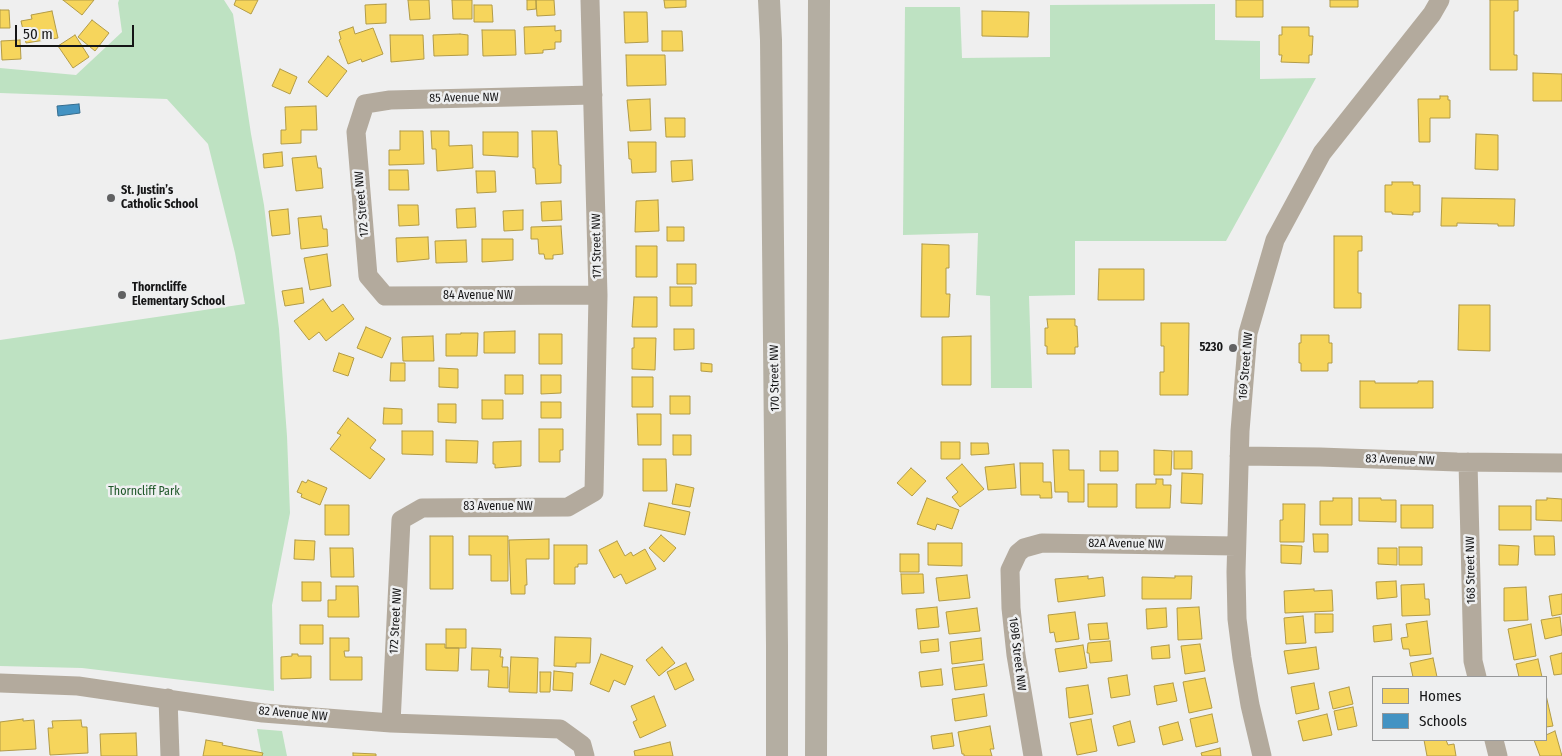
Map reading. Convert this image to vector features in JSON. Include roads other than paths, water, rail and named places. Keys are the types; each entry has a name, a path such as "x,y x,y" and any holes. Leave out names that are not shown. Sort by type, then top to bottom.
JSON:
{"main road":[{"name":"170 Street NW","path":"769,0 771,40 777,756"},
{"path":"816,756 819,0"}],"street":[{"name":"171 Street NW","path":"590,0 598,295 594,492"},
{"name":"169 Street NW","path":"1262,756 1250,705 1237,619 1236,546 1239,456 1248,333 1275,240 1322,153 1432,14 1440,0"},
{"name":"85 Avenue NW","path":"356,132 364,104 390,100 593,94"},
{"name":"172 Street NW","path":"356,132 368,276"},
{"name":"84 Avenue NW","path":"368,276 385,296 598,295"},
{"name":"83 Avenue NW","path":"1239,456 1320,456 1468,462 1562,462"},
{"name":"168 Street NW","path":"1468,462 1473,661 1477,676"},
{"name":"83 Avenue NW","path":"401,520 422,508 568,507 594,492"},
{"name":"172 Street NW","path":"391,722 401,520"},
{"name":"82A Avenue NW","path":"1018,552 1024,548 1042,543 1236,546"},
{"name":"169B Street NW","path":"1018,552 1010,570 1011,608 1016,655 1033,756"},
{"name":"82 Avenue NW","path":"0,683 78,686 263,712 391,722 560,729 583,751"},
{"path":"168,698 170,756"},
{"path":"1494,741 1498,756"}],"place":[{"name":"St. Justin’s Catholic School","path":"111,198"},
{"name":"Thorncliffe Elementary School","path":"122,295"},
{"name":"5230","path":"1233,348"}],"park label":[{"name":"Thorncliff Park","path":"144,492"}]}
